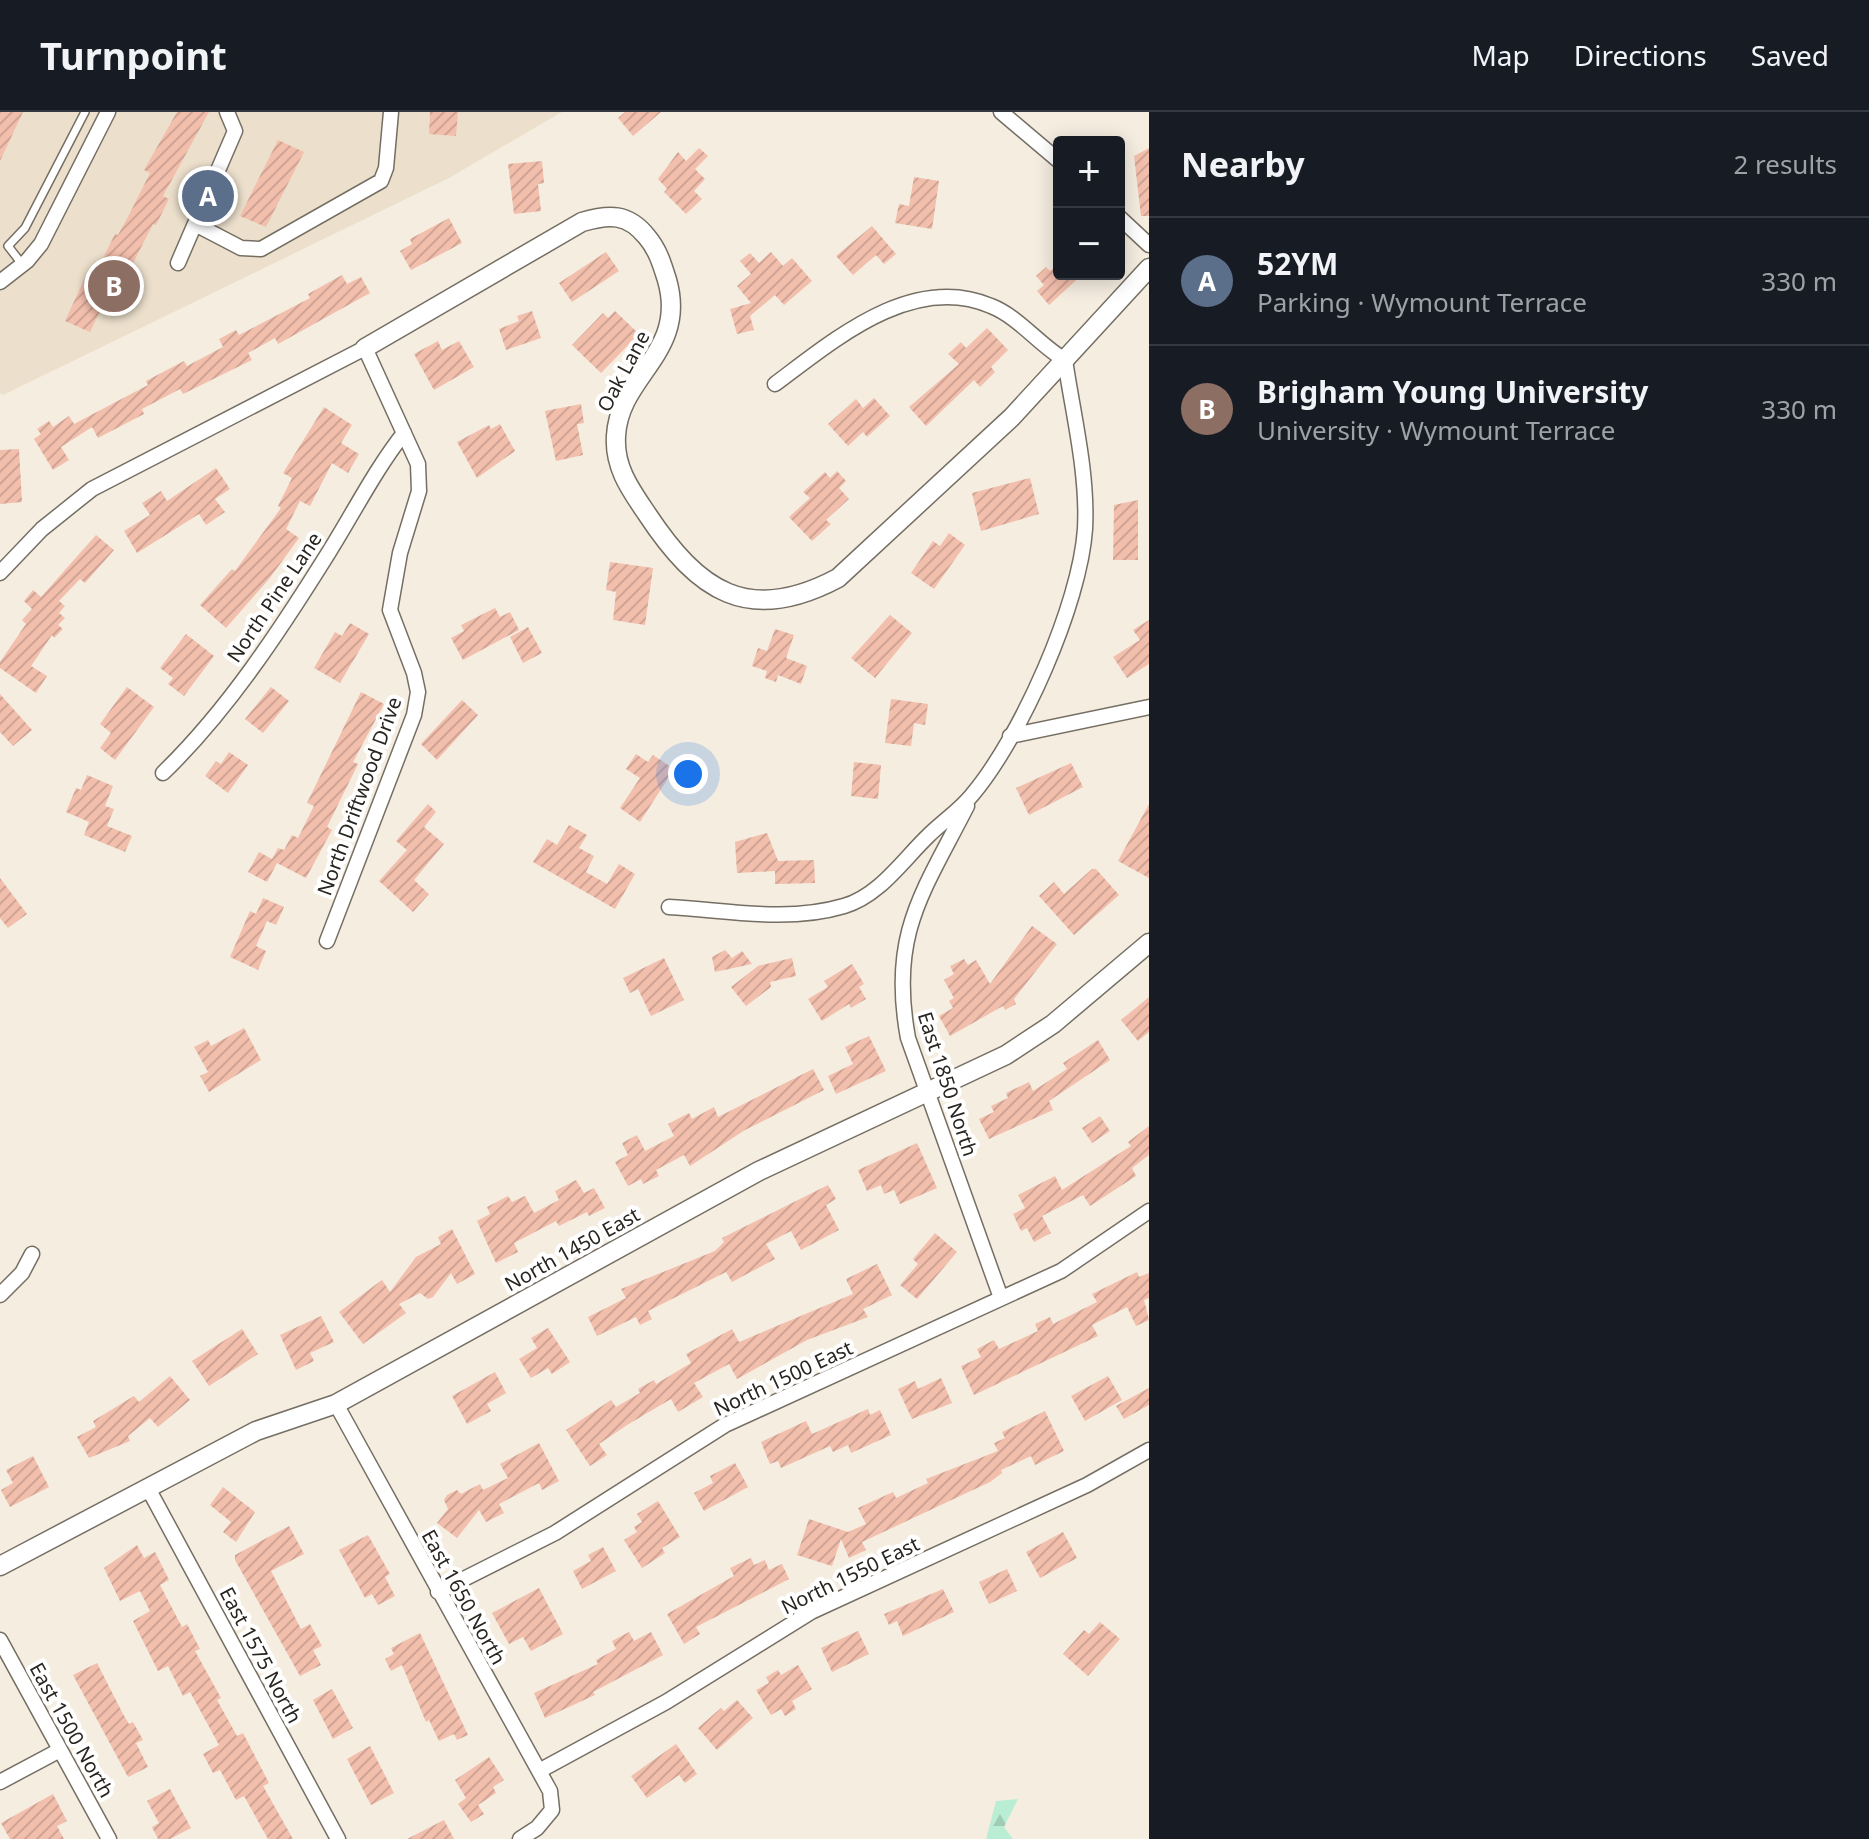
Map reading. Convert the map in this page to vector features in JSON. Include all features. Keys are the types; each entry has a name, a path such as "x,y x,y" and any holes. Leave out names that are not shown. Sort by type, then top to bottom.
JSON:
{"street":[{"path":"0,282 23,265 41,244 108,112"},
{"path":"178,263 235,131 227,112"},
{"path":"195,224 249,250 261,249 381,181 386,168 391,112"},
{"path":"1001,112 1053,156"},
{"name":"Oak Lane","path":"0,573 42,529 92,489 365,348 582,222 607,215 626,218 658,252 672,298 672,322 665,343 626,405 616,433 617,459 625,481 673,554 701,580 732,595 768,600 807,595 838,578 1012,417 1149,268"},
{"path":"1125,223 1149,245"},
{"path":"669,907 750,915 847,906 881,885 972,795 1010,736 1069,608 1082,555 1085,496 1065,360 990,305 957,299 927,299 894,307 838,338 775,384"},
{"name":"North Driftwood Drive","path":"327,941 414,715 418,692 390,610 400,553 419,491 418,464 365,348"},
{"name":"North Pine Lane","path":"163,773 203,734 319,569 384,459 404,433"},
{"path":"1010,736 1149,707"},
{"name":"East 1850 North","path":"972,795 918,901 904,943 899,993 908,1038 1001,1298"},
{"name":"North 1450 East","path":"0,1566 256,1431 336,1404 759,1171 1006,1055 1053,1024 1149,943"},
{"name":"North 1500 East","path":"438,1592 555,1533 725,1425 1061,1271 1149,1211"},
{"path":"0,1295 22,1273 32,1254"},
{"name":"East 1650 North","path":"336,1404 539,1771 552,1802 547,1817 520,1839"},
{"name":"North 1550 East","path":"539,1771 666,1702 811,1612 1080,1489 1149,1450"},
{"name":"East 1575 North","path":"149,1490 338,1839"},
{"name":"East 1500 North","path":"0,1640 109,1839"},
{"path":"0,1782 60,1750"}],"lane":[{"path":"23,265 8,246 25,228 85,112"},
{"path":"54,176 71,185"}],"shaded area":[{"path":"0,112 562,112 449,178 3,395 0,393"}],"green space":[{"path":"1018,1799 1004,1827 1013,1839 986,1839 996,1801"}],"building":[{"path":"0,112 23,112 0,161"},
{"path":"177,112 209,112 163,196 169,199 156,225 153,224 128,273 120,269 90,332 65,321 89,269 96,272 115,234 118,235 131,211 150,173 144,170"},
{"path":"430,112 458,112 456,136 429,134"},
{"path":"625,112 661,112 633,136 618,118"},
{"path":"278,140 304,152 266,227 240,216"},
{"path":"699,148 708,156 695,169 705,179 694,191 702,199 686,214 664,192 667,189 658,179 678,152 686,161"},
{"path":"1149,148 1149,216 1141,216 1134,156"},
{"path":"542,161 544,183 538,184 541,211 514,214 508,164"},
{"path":"914,177 939,181 932,229 895,223 899,204 909,206"},
{"path":"449,218 462,243 411,270 400,251 412,244 410,239"},
{"path":"872,226 896,254 884,264 876,255 853,275 836,256"},
{"path":"606,252 619,271 572,302 559,283"},
{"path":"771,252 783,266 792,258 812,281 784,305 775,295 750,316 754,330 737,334 730,309 751,303 737,286 751,274 740,261 750,253 759,263"},
{"path":"1046,267 1050,271 1053,268 1053,280 1076,280 1049,305 1037,291 1044,285 1036,276"},
{"path":"342,275 347,284 361,277 370,293 278,344 275,338 248,353 252,360 183,394 180,389 142,409 144,414 98,438 92,427 61,447 69,460 53,470 34,439 41,434 37,429 49,421 53,427 69,416 74,424 148,385 146,381 184,361 187,366 223,347 219,339 236,330 239,335 310,298 308,294"},
{"path":"532,311 541,338 506,350 499,329 519,321 517,316"},
{"path":"615,311 639,334 601,373 572,345 603,313 608,318"},
{"path":"987,328 1008,350 991,367 995,372 980,387 974,380 926,426 909,407 959,364 948,354 961,342 966,348"},
{"path":"438,341 442,350 459,341 474,367 434,390 414,354"},
{"path":"874,398 890,416 867,437 863,432 848,446 828,424 856,399 863,408"},
{"path":"581,404 584,423 577,424 583,455 556,461 545,411"},
{"path":"324,407 352,425 341,443 359,454 348,473 332,463 310,506 300,501 286,529 299,538 269,579 226,628 200,605 232,569 235,571 281,508 278,506 292,478 283,473"},
{"path":"500,424 515,451 477,478 457,442 489,425 491,429"},
{"path":"19,449 22,502 0,504 0,450"},
{"path":"216,468 230,489 215,499 225,512 206,525 199,514 137,553 124,531 150,515 142,503 161,491 167,501"},
{"path":"837,471 846,481 839,488 849,499 826,520 831,524 812,541 789,517 810,498 803,492 825,472 830,478"},
{"path":"1030,478 1039,514 981,531 972,493"},
{"path":"1138,500 1138,560 1113,560 1114,505"},
{"path":"949,533 965,545 934,589 911,573 933,541 940,546"},
{"path":"96,535 114,550 85,583 80,579 59,601 65,606 59,613 65,618 58,625 63,629 54,638 52,635 31,666 47,676 36,693 0,668 0,662 26,624 22,620 32,609 24,601 33,590 41,597"},
{"path":"610,562 653,568 645,625 613,620 616,592 606,590"},
{"path":"495,608 500,617 510,612 519,630 463,660 451,638 464,631 461,625"},
{"path":"890,615 912,633 875,678 851,658"},
{"path":"1149,620 1149,664 1127,678 1113,657 1140,640 1133,630"},
{"path":"350,623 369,634 340,683 314,668 335,632 342,636"},
{"path":"528,627 542,653 523,663 510,637"},
{"path":"775,629 794,635 786,658 807,666 801,684 778,675 776,682 765,678 767,671 752,666 758,648 767,651"},
{"path":"186,634 214,656 184,696 168,684 173,678 160,668"},
{"path":"127,687 154,707 115,760 100,748 111,733 100,724"},
{"path":"271,687 289,701 263,733 245,719"},
{"path":"361,692 384,704 353,762 358,764 327,827 332,830 306,878 277,863 267,882 248,872 259,852 272,859 278,848 284,850 292,835 298,838 314,806 307,803"},
{"path":"0,694 32,730 13,746 0,732"},
{"path":"891,699 928,704 925,725 914,723 911,746 885,743"},
{"path":"462,700 478,715 437,760 421,744"},
{"path":"229,752 248,765 228,793 205,776 216,761 221,764"},
{"path":"636,754 648,762 653,755 674,769 640,822 620,808 640,778 626,769"},
{"path":"854,762 881,765 878,799 851,796"},
{"path":"1071,763 1083,787 1029,815 1016,788"},
{"path":"87,775 113,786 105,806 114,809 107,826 132,836 125,852 84,835 89,822 66,812 76,788 81,790"},
{"path":"428,804 436,812 424,827 444,844 414,880 429,894 413,912 379,881 407,850 396,841"},
{"path":"1149,804 1149,878 1118,861"},
{"path":"569,825 587,835 579,848 594,856 586,872 607,884 619,864 635,874 615,909 533,862 547,839 557,845"},
{"path":"767,833 778,861 814,860 815,883 775,884 775,871 737,873 735,842"},
{"path":"1092,869 1096,869 1119,895 1074,935 1039,896 1054,882 1064,894"},
{"path":"0,878 27,914 8,928 0,918"},
{"path":"263,898 284,907 276,925 267,921 256,946 266,951 258,970 230,957 250,911 256,914"},
{"path":"1032,926 1057,944 1014,999 1016,1004 1005,1010 1003,1006 950,1036 939,1016 953,1008 949,1001 954,998 944,980 954,974 950,966 964,959 968,965 976,960 990,984"},
{"path":"725,950 732,958 742,951 752,964 715,972 712,957"},
{"path":"664,958 684,1000 651,1016 638,989 630,993 623,978"},
{"path":"792,958 796,976 770,982 771,987 746,1006 731,987 758,966"},
{"path":"852,964 864,984 859,987 866,999 851,1008 849,1004 822,1021 808,999 828,987 824,981"},
{"path":"1149,997 1149,1032 1138,1041 1121,1020"},
{"path":"244,1028 261,1060 209,1092 200,1076 208,1072 194,1047 208,1040 211,1046"},
{"path":"869,1036 886,1071 836,1094 828,1076 853,1064 845,1047"},
{"path":"1098,1040 1110,1060 1049,1101 1053,1110 989,1139 979,1119 994,1112 991,1106 1008,1098 1006,1093 1029,1082 1033,1091 1067,1069 1063,1063"},
{"path":"813,1069 824,1090 745,1130 690,1166 684,1155 656,1170 659,1176 643,1184 641,1179 628,1186 615,1162 628,1155 622,1143 637,1135 645,1151 674,1136 668,1124 689,1113 692,1119 714,1107 718,1117"},
{"path":"1100,1116 1110,1131 1092,1143 1082,1128"},
{"path":"1149,1126 1149,1155 1132,1168 1136,1176 1090,1206 1083,1195 1042,1216 1051,1233 1034,1242 1027,1228 1021,1231 1013,1214 1025,1208 1018,1195 1055,1176 1062,1190 1131,1146 1128,1142"},
{"path":"917,1143 937,1188 900,1204 894,1190 884,1194 881,1185 867,1191 858,1170"},
{"path":"576,1180 584,1193 594,1188 605,1208 589,1216 587,1212 559,1226 556,1221 514,1243 518,1252 496,1263 477,1221 490,1214 487,1207 508,1196 512,1202 525,1196 534,1213 559,1200 555,1191"},
{"path":"828,1185 836,1199 826,1205 839,1230 801,1250 791,1231 766,1244 775,1259 732,1282 726,1272 648,1311 652,1319 640,1325 636,1317 597,1336 588,1317 626,1298 621,1289 715,1251 724,1242 722,1238"},
{"path":"452,1229 475,1274 457,1284 451,1273 433,1297 428,1299 420,1293 399,1304 406,1313 363,1344 339,1312 382,1280 390,1292 416,1257 441,1244 438,1237"},
{"path":"935,1233 957,1252 917,1299 900,1285 918,1264 913,1259"},
{"path":"877,1264 892,1295 863,1309 868,1317 807,1340 737,1379 729,1364 694,1383 703,1397 678,1412 671,1399 599,1444 607,1455 590,1466 566,1430 611,1400 616,1407 640,1393 638,1389 654,1380 656,1384 691,1363 686,1354 732,1329 739,1342 853,1294 846,1279"},
{"path":"1137,1272 1139,1277 1149,1273 1149,1298 1144,1300 1149,1320 1136,1326 1127,1307 1092,1325 1098,1336 974,1395 961,1366 981,1357 977,1349 994,1340 999,1349 1038,1331 1035,1324 1050,1317 1053,1324 1097,1302 1092,1294"},
{"path":"321,1316 334,1342 310,1353 314,1361 296,1370 280,1335"},
{"path":"548,1328 570,1362 552,1374 548,1368 531,1378 519,1359 537,1348 531,1338"},
{"path":"242,1329 258,1354 209,1386 192,1361"},
{"path":"495,1372 506,1393 487,1404 491,1411 467,1424 452,1396"},
{"path":"170,1376 190,1400 158,1427 150,1418 128,1436 130,1441 89,1458 77,1437 96,1427 93,1421 134,1396 139,1402"},
{"path":"1108,1376 1122,1400 1085,1421 1071,1396"},
{"path":"941,1378 952,1403 912,1419 898,1389 915,1381 918,1389"},
{"path":"1149,1388 1149,1405 1124,1419 1116,1406"},
{"path":"868,1409 870,1415 880,1410 891,1435 851,1453 848,1445 833,1452 830,1446 781,1468 778,1461 770,1464 761,1442 806,1421 812,1434"},
{"path":"1045,1411 1064,1451 1035,1465 1031,1456 1001,1470 1002,1473 990,1482 862,1542 866,1550 849,1558 841,1539 832,1566 797,1555 809,1519 848,1532 866,1524 858,1508 893,1492 896,1498 928,1483 926,1479 998,1451 994,1443 1005,1438 1002,1432"},
{"path":"539,1443 559,1481 542,1490 539,1483 499,1504 504,1513 486,1522 479,1510 457,1538 437,1523 448,1509 444,1500 447,1495 457,1490 461,1494 480,1484 483,1490 508,1478 500,1464"},
{"path":"33,1456 49,1487 10,1507 1,1490 13,1483 6,1470"},
{"path":"735,1463 748,1487 704,1511 694,1493 713,1483 710,1476"},
{"path":"223,1487 255,1512 236,1542 223,1532 231,1522 210,1505"},
{"path":"658,1501 680,1537 662,1548 665,1553 642,1568 624,1540 637,1532 634,1527 642,1522 637,1514"},
{"path":"289,1526 304,1554 271,1571 301,1629 310,1624 322,1646 313,1650 321,1665 300,1676 235,1560 235,1555"},
{"path":"1063,1532 1077,1558 1040,1578 1026,1552"},
{"path":"368,1535 390,1574 385,1577 395,1596 378,1605 372,1594 365,1598 339,1550"},
{"path":"137,1545 144,1558 155,1552 169,1580 160,1585 182,1627 187,1624 200,1649 195,1651 221,1698 217,1700 237,1736 243,1733 269,1783 263,1786 293,1839 268,1839 244,1796 236,1800 220,1770 213,1773 203,1754 219,1745 190,1692 183,1696 168,1666 158,1671 133,1621 150,1611 140,1591 120,1601 104,1568"},
{"path":"603,1547 616,1571 582,1589 573,1571 591,1561 588,1555"},
{"path":"751,1558 754,1565 765,1560 769,1570 782,1564 789,1579 696,1627 700,1634 684,1644 667,1614 734,1576 730,1568"},
{"path":"1007,1569 1017,1591 989,1604 979,1582"},
{"path":"539,1588 563,1634 531,1651 523,1637 509,1644 492,1613"},
{"path":"943,1589 954,1612 903,1636 897,1621 889,1625 884,1614"},
{"path":"1100,1622 1120,1639 1088,1676 1063,1654 1084,1630 1089,1634"},
{"path":"858,1631 869,1654 832,1672 821,1648"},
{"path":"629,1632 634,1641 651,1632 663,1655 593,1692 595,1695 545,1718 534,1693 598,1664 596,1660 616,1649 612,1641"},
{"path":"420,1633 468,1735 457,1740 454,1734 439,1741 429,1720 426,1722 402,1665 391,1671 385,1659 394,1654 391,1648"},
{"path":"97,1663 123,1714 129,1724 133,1722 143,1740 136,1743 148,1767 128,1777 73,1675"},
{"path":"798,1665 812,1689 792,1701 796,1709 785,1716 781,1709 771,1715 756,1690 769,1683 766,1677 778,1670 781,1675"},
{"path":"332,1689 353,1728 333,1739 313,1700"},
{"path":"737,1700 753,1718 717,1750 698,1728 721,1708 724,1711"},
{"path":"676,1744 697,1774 685,1783 679,1775 647,1798 631,1776"},
{"path":"370,1746 394,1793 371,1805 347,1759"},
{"path":"489,1757 504,1780 493,1787 496,1793 478,1805 484,1814 471,1822 458,1804 466,1798 455,1780"},
{"path":"170,1789 191,1828 170,1839 158,1839 152,1827 159,1823 147,1801"},
{"path":"53,1794 67,1821 57,1826 64,1839 10,1839 1,1823"},
{"path":"444,1820 454,1839 407,1839"}],"place":[{"name":"52YM","path":"208,196"},
{"name":"Brigham Young University","path":"114,286"}]}
